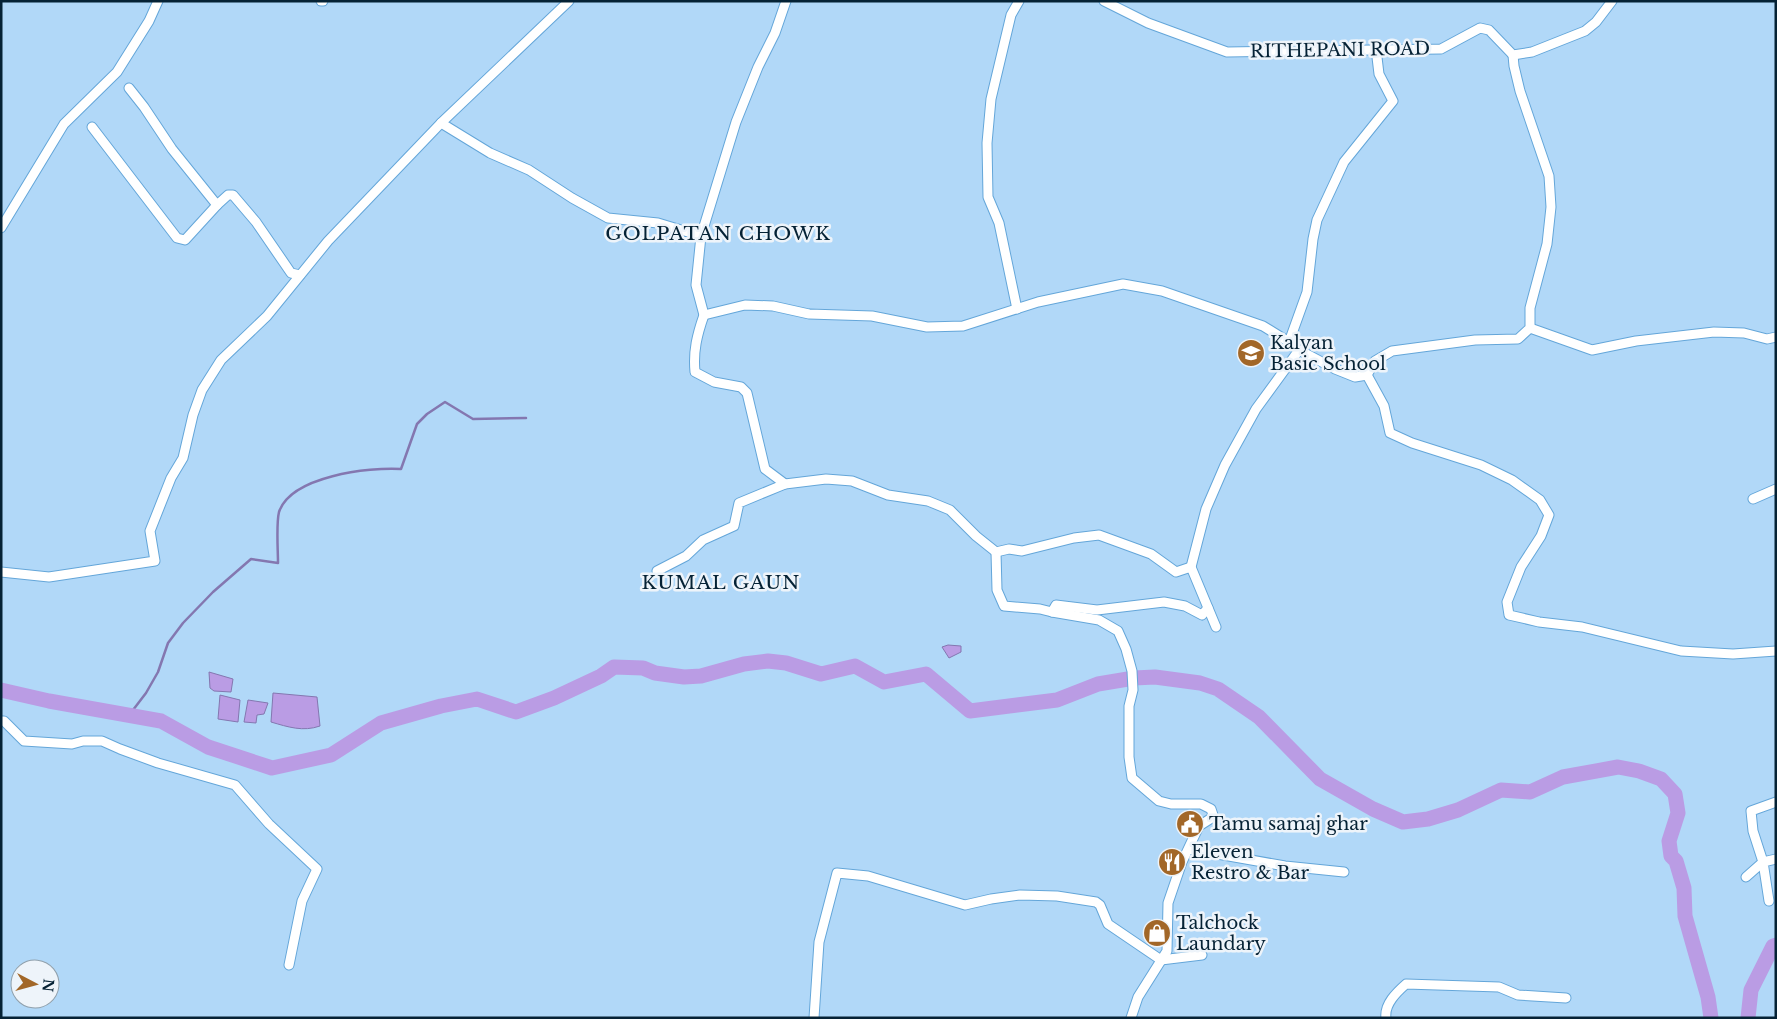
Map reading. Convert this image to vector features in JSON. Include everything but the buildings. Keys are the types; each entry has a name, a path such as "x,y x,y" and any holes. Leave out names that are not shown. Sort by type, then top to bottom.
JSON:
{"street":[{"path":"1,228 64,124 117,72 149,21 158,1"},
{"path":"1,572 50,577 155,561 150,532 171,478 183,458 202,390 221,360 267,316 328,241 441,123 569,1"},
{"path":"785,484 765,469 747,393 741,387 714,382 695,372 693,356 704,314 696,285 701,236 736,122 758,66 775,32 786,1"},
{"path":"1017,308 999,224 988,197 987,143 991,99 1011,14 1019,1"},
{"name":"RITHEPANI ROAD","path":"1104,1 1148,23 1227,52 1441,49 1480,28 1489,30 1513,55"},
{"path":"1367,375 1375,361 1392,351 1475,340 1518,339 1530,328 1530,308 1547,244 1551,208 1549,176 1520,91 1513,55 1532,52 1585,31 1596,22 1612,1"},
{"path":"1289,342 1307,292 1317,220 1344,162 1393,101 1379,74 1376,49"},
{"path":"129,88 172,149 217,205"},
{"path":"441,123 490,153 529,170 572,198 608,218 658,223 701,236"},
{"path":"92,127 177,238 185,240 217,205 228,195 234,195 256,222 291,273 300,275"},
{"path":"704,314 745,305 773,306 809,314 872,316 927,327 963,326 1038,302 1123,284 1162,290 1263,326 1299,350 1335,369 1355,376 1367,375"},
{"path":"1530,328 1592,350 1636,341 1714,332 1744,333 1767,339 1776,337"},
{"path":"1216,627 1191,567 1206,509 1225,465 1256,409 1299,350"},
{"path":"1367,375 1384,406 1390,433 1412,443 1481,465 1512,480 1540,500 1549,514 1541,536 1521,567 1507,602 1509,615 1539,622 1582,627 1681,651 1733,654 1776,651"},
{"path":"657,571 686,556 703,540 734,526 738,503 785,484 826,479 852,482 888,495 928,501 950,510 976,536 996,552 997,590 1004,606 1040,609 1099,620 1118,630 1132,671 1134,690 1129,706 1129,757 1132,778 1159,800 1171,804 1201,804 1211,809 1213,814 1210,819 1199,826 1182,862 1168,903 1167,951 1138,997 1130,1018"},
{"path":"1753,499 1776,488"},
{"path":"996,552 1009,549 1022,551 1074,538 1099,535 1151,554 1176,572 1191,567"},
{"path":"1052,612 1056,605 1097,610 1164,602 1184,606 1202,614 1208,608"},
{"path":"1,721 4,721 24,741 72,744 102,741 158,763 235,785 269,824 317,869 302,901 289,965"},
{"path":"1769,901 1763,862 1753,831 1751,811 1776,802"},
{"path":"1188,849 1285,866 1344,872"},
{"path":"1746,877 1763,862 1776,858"},
{"path":"814,1018 819,942 837,873 868,876 965,905 1020,895 1057,896 1096,902 1100,905 1108,924 1161,960 1202,955"},
{"path":"1386,1018 1385,1012 1396,993 1406,984 1499,988 1518,995 1566,998"}],"shaded area":[{"path":"948,645 961,646 961,652 949,658 942,647"},
{"path":"209,672 233,679 231,692 214,691 210,688"},
{"path":"273,693 317,697 320,726 302,729 271,722"},
{"path":"220,695 240,700 238,722 218,719"},
{"path":"248,700 268,703 264,714 257,715 256,723 244,722"}],"waterway":[{"path":"110,712 133,710 146,693 158,672 168,643 183,623 213,592 251,559 278,563 277,530 279,512 286,500 299,490 314,482 332,476 370,470 401,469 417,424 427,414 445,402 473,419 526,418"},
{"path":"1,690 49,701 161,721 208,747 272,768 331,755 381,723 441,706 477,699 516,712 554,698 601,676 614,667 643,668 655,673 684,677 701,676 744,664 768,661 786,663 821,674 855,666 884,682 926,674 970,711 1057,700 1098,684 1134,678 1155,677 1200,683 1218,689 1259,717 1320,779 1373,809 1403,822 1428,819 1458,810 1501,790 1530,792 1563,777 1618,767 1639,771 1661,779 1675,794 1678,813 1669,841 1671,856 1676,861 1684,888 1685,916 1708,997 1711,1018"},
{"path":"1748,1018 1751,990 1773,946 1776,945"}],"place":[{"name":"Kalyan Basic School","path":"1251,353"},
{"name":"Tamu samaj ghar","path":"1190,824"},
{"name":"Eleven Restro & Bar","path":"1172,862"},
{"name":"Talchock Laundary","path":"1157,933"}],"district":[{"name":"GOLPATAN CHOWK","path":"718,233"},
{"name":"KUMAL GAUN","path":"721,582"}]}
